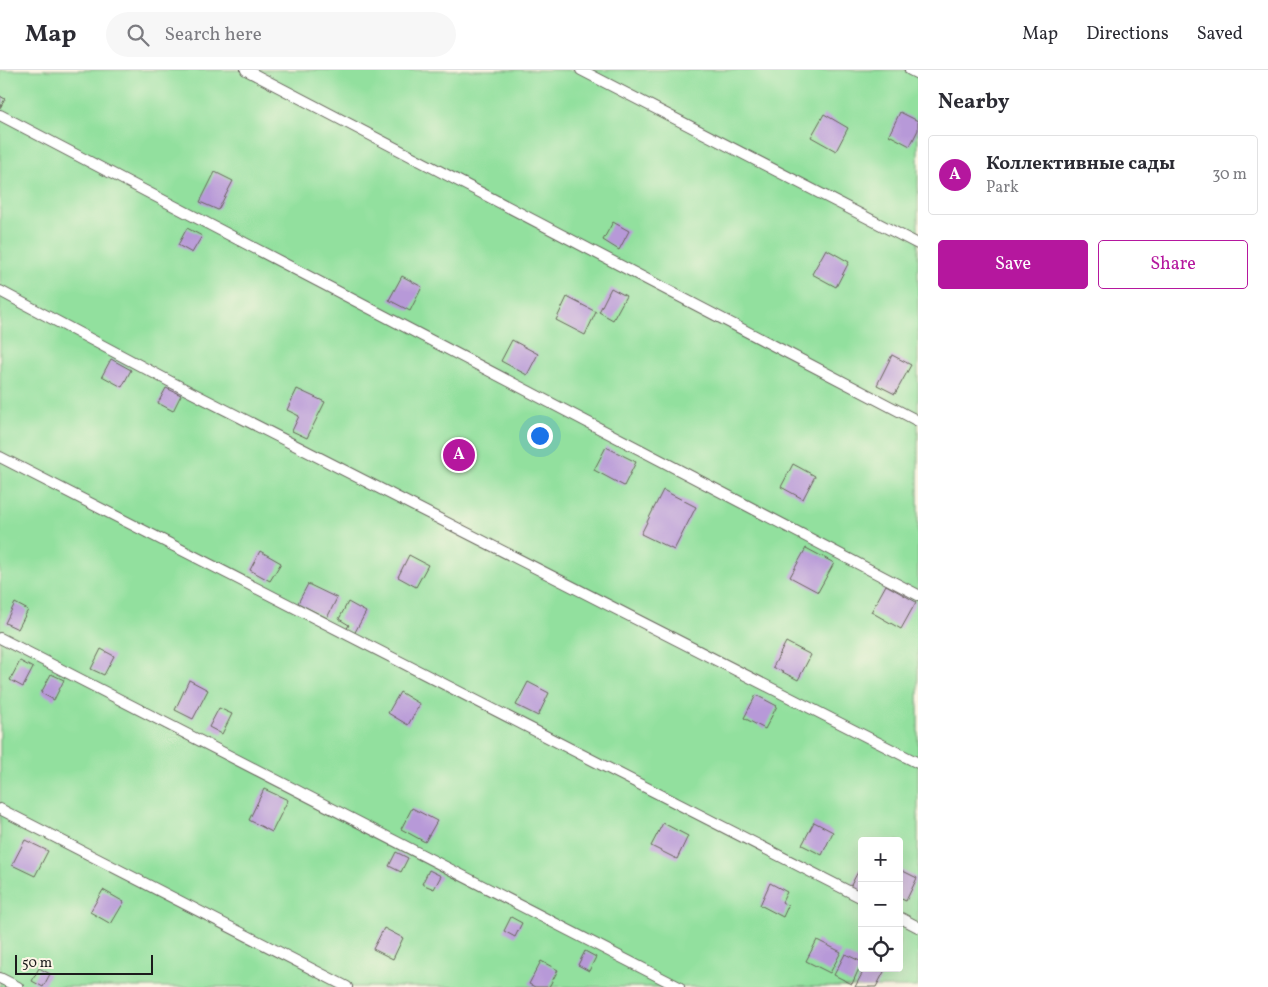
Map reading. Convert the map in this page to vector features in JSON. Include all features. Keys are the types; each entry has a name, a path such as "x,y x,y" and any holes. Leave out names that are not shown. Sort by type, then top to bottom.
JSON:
{"lane":[{"path":"246,70 918,421"},
{"path":"581,70 918,244"},
{"path":"910,70 918,74"},
{"path":"0,115 918,595"},
{"path":"0,292 169,381 918,763"},
{"path":"0,457 858,896"},
{"path":"0,638 679,987"},
{"path":"0,809 347,987"},
{"path":"903,919 918,927"},
{"path":"0,978 18,987"}],"green space":[{"path":"0,70 918,70 918,987 0,987"}],"building":[{"path":"0,96 5,99 0,108"},
{"path":"900,112 918,121 918,130 910,146 889,135"},
{"path":"824,114 848,128 836,151 811,137"},
{"path":"215,172 233,181 218,210 200,202"},
{"path":"613,222 629,231 619,250 603,240"},
{"path":"187,228 202,236 192,253 178,245"},
{"path":"826,249 849,262 836,287 812,274"},
{"path":"402,276 422,287 410,311 389,300"},
{"path":"611,288 626,296 613,320 599,312"},
{"path":"567,297 596,312 585,335 556,320"},
{"path":"512,340 538,354 527,375 501,361"},
{"path":"892,355 911,365 895,394 877,385"},
{"path":"111,359 131,370 122,387 102,376"},
{"path":"166,388 181,395 173,411 158,403"},
{"path":"297,389 325,402 307,438 292,431 299,416 287,410"},
{"path":"606,447 636,462 624,486 594,470"},
{"path":"793,464 815,476 803,499 781,487"},
{"path":"663,490 696,507 674,550 641,534"},
{"path":"806,548 834,563 818,592 790,577"},
{"path":"260,551 281,563 270,581 250,570"},
{"path":"409,555 428,565 416,587 398,577"},
{"path":"308,584 337,598 327,618 298,603"},
{"path":"886,585 916,602 901,629 871,612"},
{"path":"348,602 366,612 354,634 346,630 349,625 339,619"},
{"path":"15,603 28,610 18,629 5,623"},
{"path":"786,642 811,655 798,680 773,667"},
{"path":"101,649 114,656 104,675 91,669"},
{"path":"20,661 33,668 23,687 10,680"},
{"path":"51,674 64,680 54,700 41,693"},
{"path":"189,680 208,690 193,719 175,710"},
{"path":"528,682 549,693 538,716 516,705"},
{"path":"400,692 420,704 408,725 388,713"},
{"path":"756,695 777,706 765,729 744,718"},
{"path":"219,708 232,714 222,734 209,727"},
{"path":"264,789 288,800 272,832 249,820"},
{"path":"412,808 437,821 425,842 401,829"},
{"path":"814,822 833,832 822,855 802,845"},
{"path":"663,823 688,836 677,859 651,846"},
{"path":"25,840 48,851 35,876 12,865"},
{"path":"396,852 408,858 401,872 389,866"},
{"path":"429,870 441,876 434,889 422,884"},
{"path":"903,871 917,878 906,901 903,900"},
{"path":"858,872 858,893 849,889"},
{"path":"770,883 787,892 782,902 788,906 783,917 760,905"},
{"path":"103,890 124,902 111,924 90,912"},
{"path":"511,917 522,923 515,937 504,931"},
{"path":"384,928 403,938 393,959 373,949"},
{"path":"817,940 841,952 830,973 806,961"},
{"path":"585,951 596,957 589,971 578,965"},
{"path":"845,954 858,960 858,971 852,984 834,975"},
{"path":"541,961 558,970 549,987 535,987 529,984"},
{"path":"39,968 50,974 43,987 32,981"},
{"path":"863,972 884,972 876,987 855,987"}],"place":[{"name":"Коллективные сады","path":"459,455"}]}
